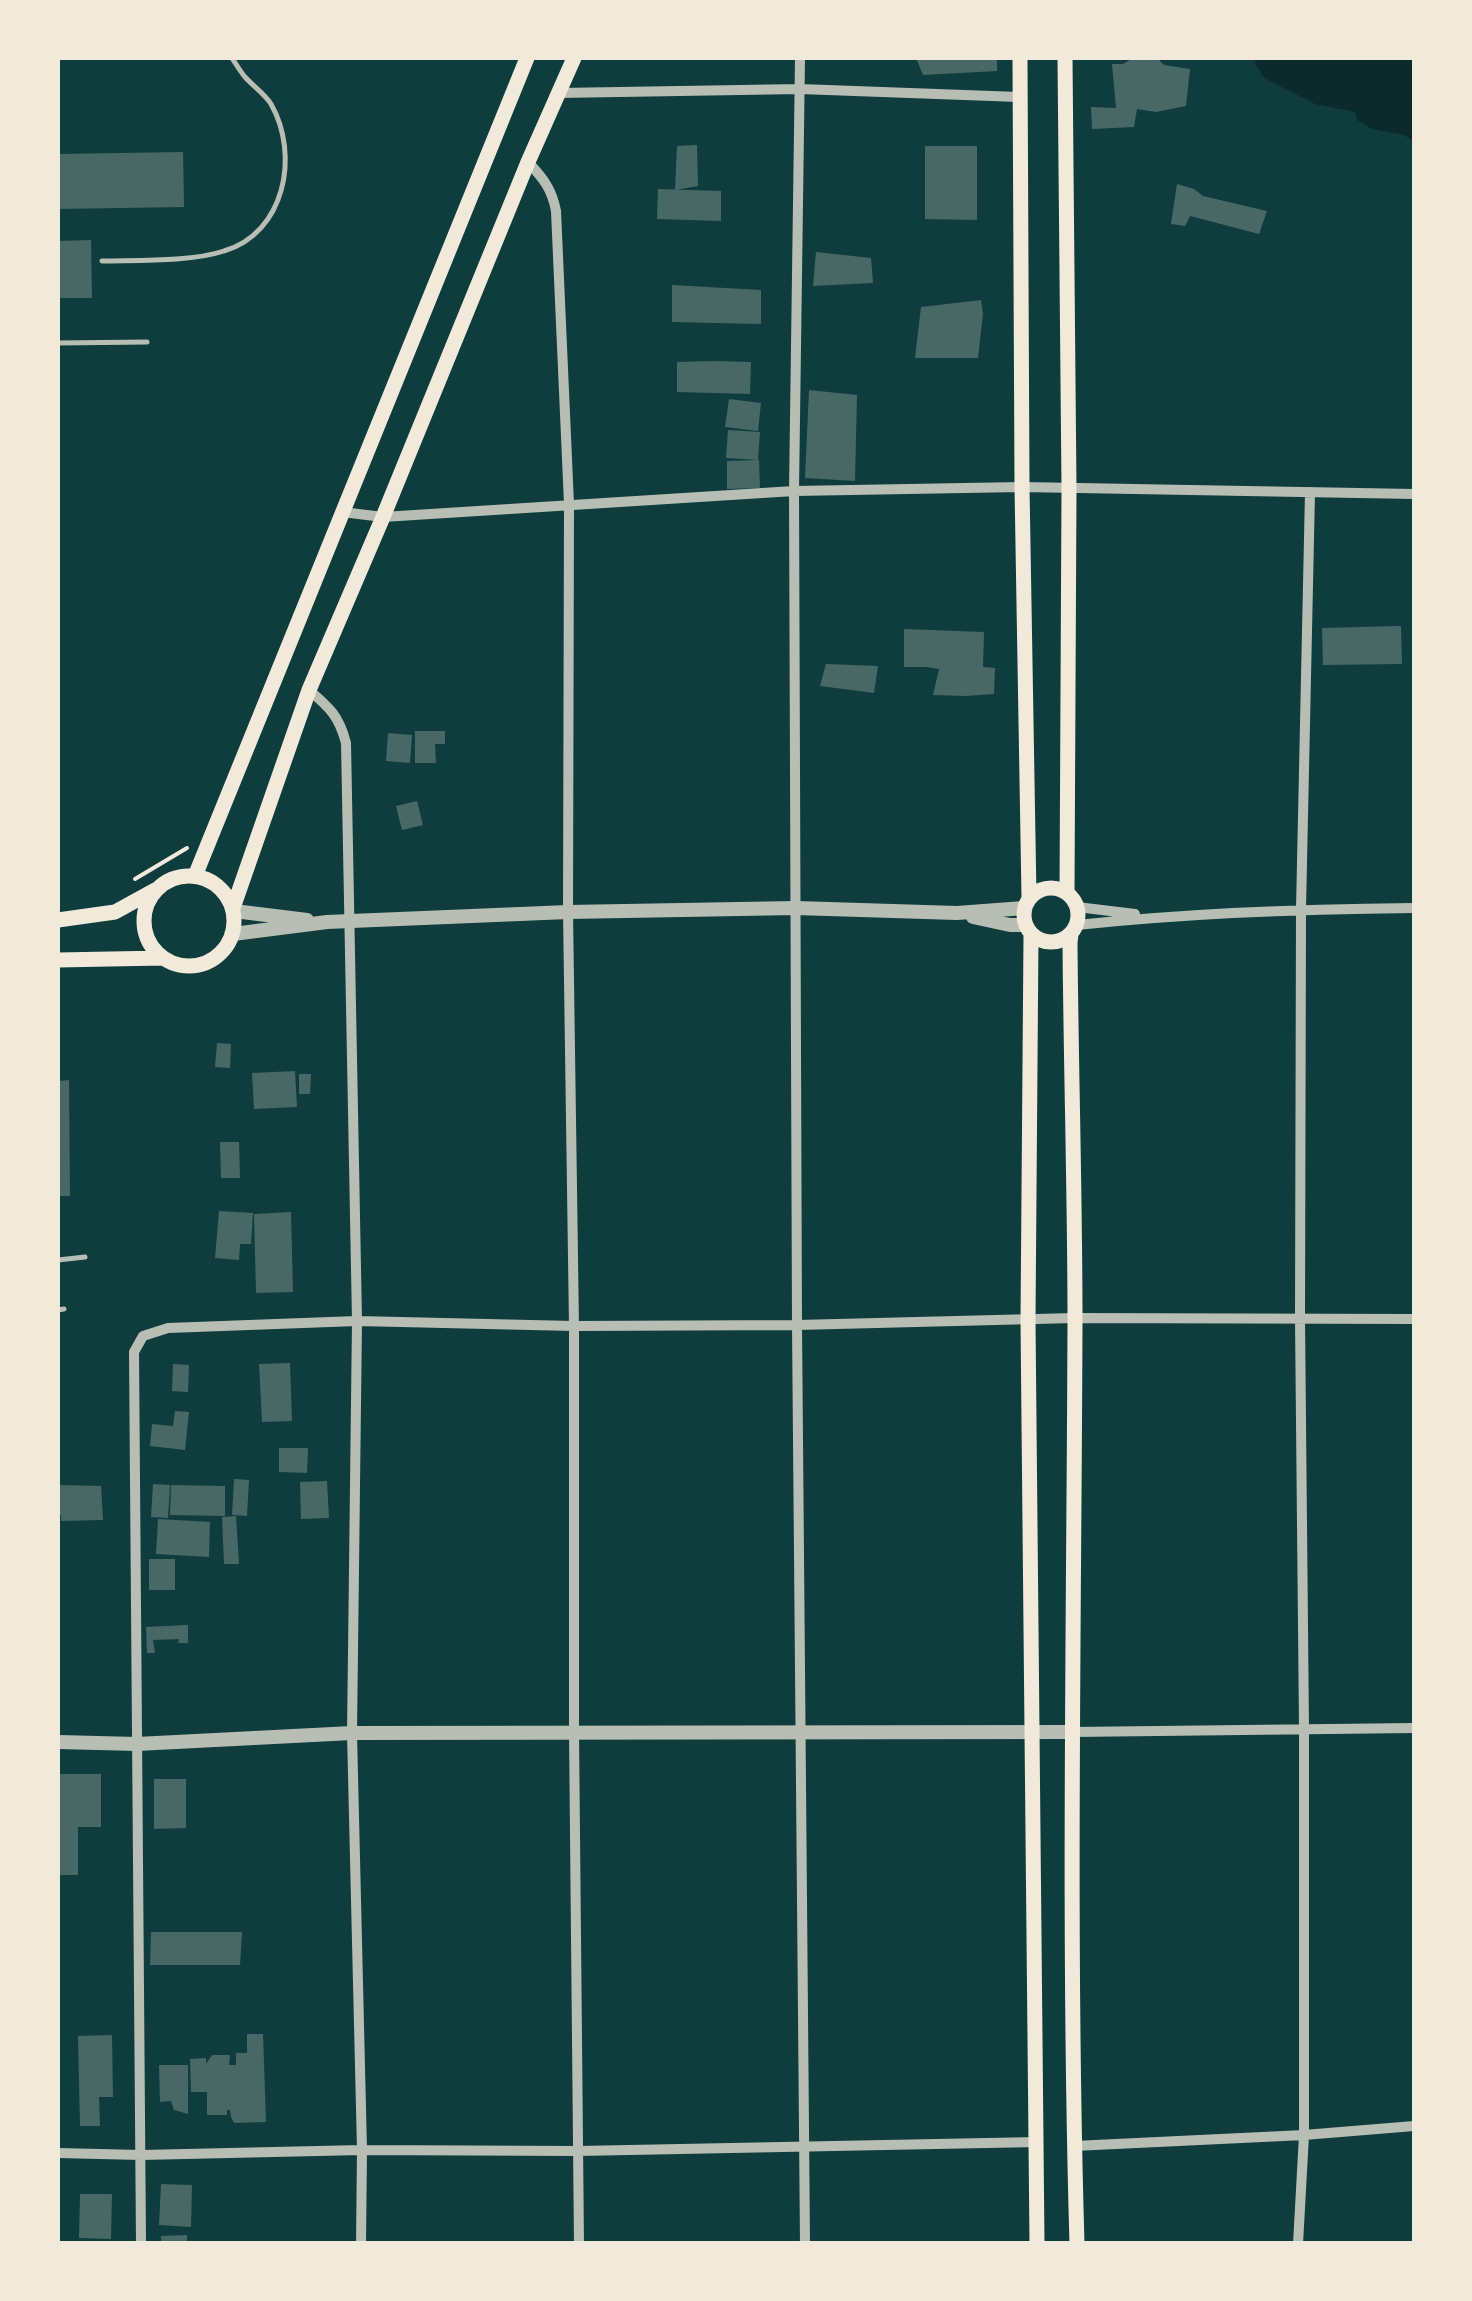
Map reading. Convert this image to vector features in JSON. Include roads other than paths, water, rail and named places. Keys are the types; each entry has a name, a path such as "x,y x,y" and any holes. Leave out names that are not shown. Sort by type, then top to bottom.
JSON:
{"main road":[{"path":"195,876 527,58"},
{"path":"158,888 148,901 145,932 163,958 179,966 196,966 225,950 233,934 234,910 309,690 574,58"},
{"path":"1020,58 1030,1732 1037,2244"},
{"path":"1065,58 1074,929 1070,944 1077,2244"},
{"path":"58,920 114,912 176,878 195,876 212,882 225,893 234,910"},
{"path":"1026,902 1043,888 1060,889 1072,900"},
{"path":"1028,930 1048,943 1064,939 1074,929"},
{"path":"58,960 163,958"}],"street":[{"path":"800,58 794,491 796,1325 805,2244"},
{"path":"560,93 800,89 1019,96"},
{"path":"528,162 545,180 556,211 569,504 568,912 579,2244"},
{"path":"342,512 382,518 794,491 1022,487 1414,494"},
{"path":"1298,2243 1304,2135 1301,909 1310,492"},
{"path":"309,690 340,721 346,743 357,1321 352,1734 361,2244"},
{"path":"1072,900 1156,916"},
{"path":"958,914 1026,902"},
{"path":"233,934 327,922 796,908 958,914 1028,930"},
{"path":"1074,929 1156,916 1414,908"},
{"path":"234,910 327,922"},
{"path":"141,2244 134,1352 143,1336 168,1328 357,1321 574,1326 1074,1318 1414,1319"},
{"path":"58,1742 138,1744 352,1734 1414,1728"},
{"path":"1074,2146 1414,2126"},
{"path":"58,2153 578,2151 1038,2142"}],"lane":[{"path":"102,262 164,260 223,252 248,241 270,216 283,192 287,165 282,131 270,102 232,58"},
{"path":"58,342 147,342"},
{"path":"58,1260 85,1257"}],"water":[{"path":"1257,58 1414,58 1414,141 1404,135 1372,129 1357,120 1355,112 1315,104 1264,78 1255,63"}]}
